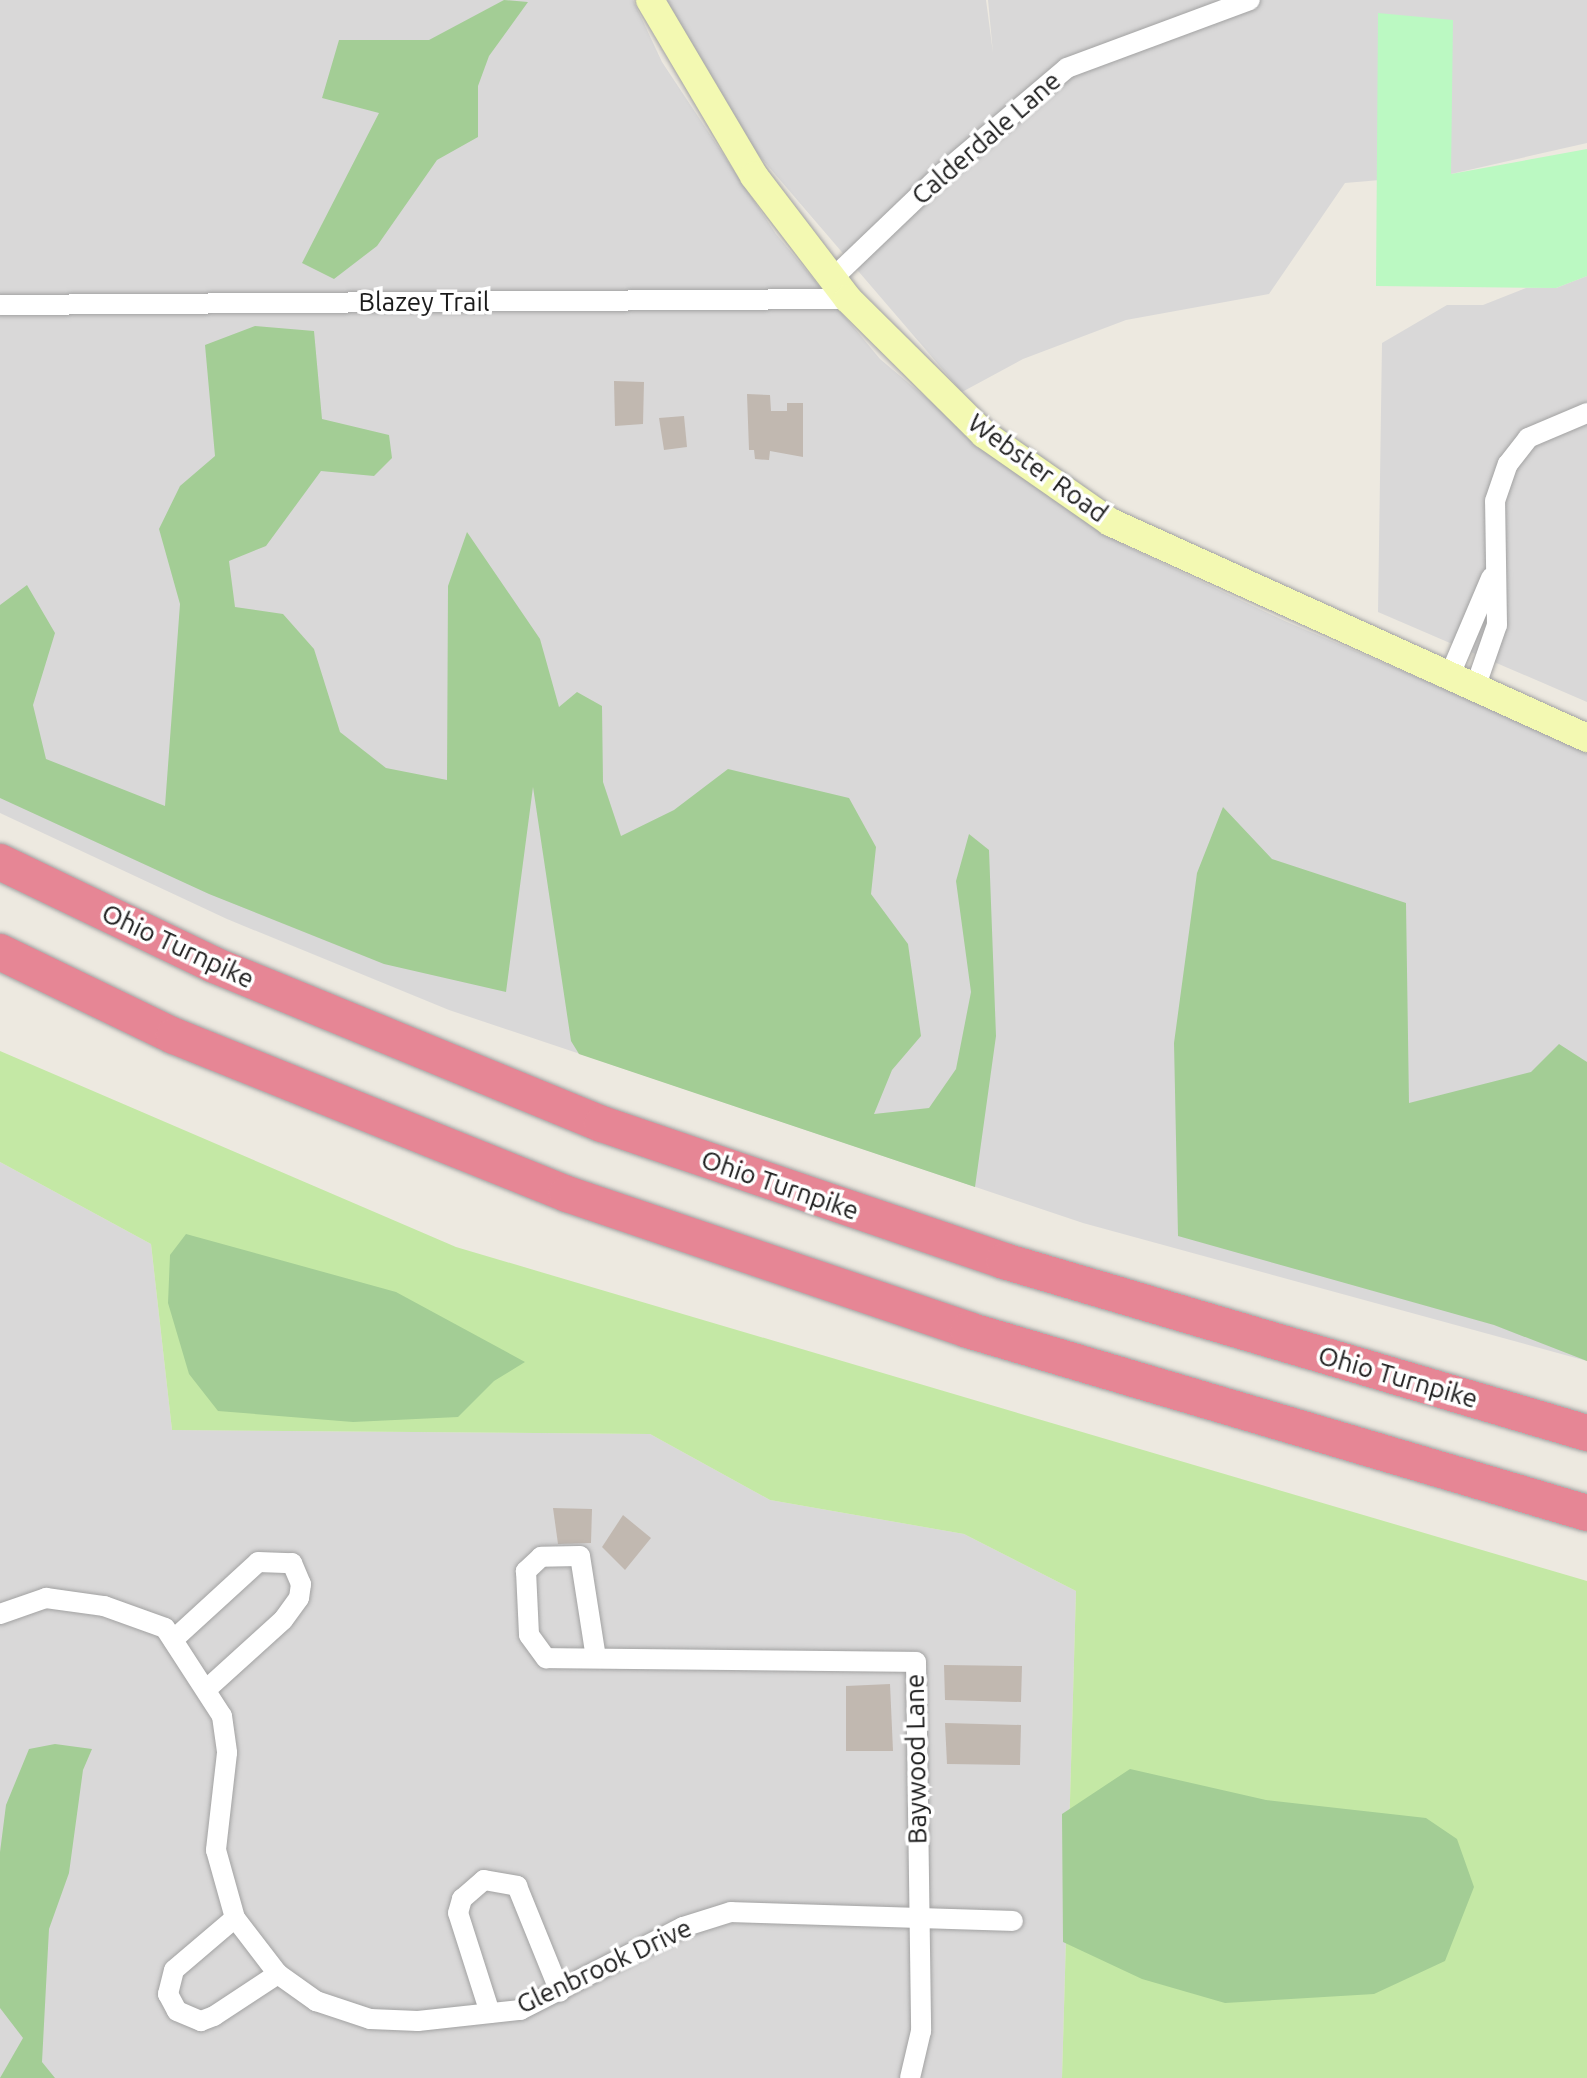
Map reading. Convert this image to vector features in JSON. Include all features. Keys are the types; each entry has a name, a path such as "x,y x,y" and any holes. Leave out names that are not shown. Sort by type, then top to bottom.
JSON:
{"highway":[{"name":"Ohio Turnpike","path":"0,862 214,965 602,1124 1004,1261 1587,1433"},
{"path":"0,952 174,1036 567,1194 968,1330 1587,1513"}],"street":[{"name":"Webster Road","path":"650,0 754,176 840,288 984,434 1110,522 1587,738"},
{"name":"Calderdale Lane","path":"840,288 943,173 1067,68 1250,0"},
{"name":"Blazey Trail","path":"0,305 840,288"},
{"path":"1462,682 1494,567 1495,501 1508,464 1528,438 1587,413"},
{"name":"Baywood Lane","path":"596,1658 580,1556 541,1557 526,1571 529,1635 546,1658 916,1662 921,2031 910,2078"},
{"path":"173,1640 258,1562 292,1563 301,1584 299,1598 283,1620 207,1689"},
{"name":"Glenbrook Drive","path":"0,1614 46,1598 104,1606 165,1628 222,1716 227,1753 216,1850 235,1918 278,1974 316,2001 370,2019 520,2010 683,1927 731,1912 1013,1921"},
{"path":"490,2013 458,1913 462,1899 484,1880 517,1886 560,1992"},
{"path":"235,1918 174,1970 168,1994 177,2011 201,2021 214,2016 278,1974"}],"shaded area":[{"path":"0,0 633,0 662,62 776,234 880,359 1014,472 1124,545 1287,622 1587,749 1587,1361 1083,1223 449,1010 227,919 0,813"},
{"path":"666,0 986,0 993,53 988,0 1587,0 1587,143 1451,174 1345,183 1269,294 1126,320 1023,359 962,392 756,152 695,57"},
{"path":"1587,276 1587,702 1378,612 1382,343 1447,305 1483,305 1526,288 1556,288"},
{"path":"0,1162 151,1244 172,1430 650,1434 770,1500 964,1534 1076,1591 1062,2078 0,2078"}],"green space":[{"path":"504,0 528,2 489,56 478,86 478,137 437,160 377,246 334,279 302,263 379,113 322,98 339,40 429,40"},
{"path":"1378,13 1453,20 1451,174 1587,149 1587,276 1556,288 1376,286"},
{"path":"255,326 314,331 322,419 389,435 392,458 374,476 321,471 266,546 229,561 235,607 283,614 314,649 340,732 386,768 447,780 448,586 467,532 540,639 559,707 577,692 602,706 603,782 621,836 674,810 728,769 849,798 876,847 871,894 908,944 921,1036 892,1070 874,1114 929,1108 956,1069 971,992 956,881 969,834 989,850 996,1036 975,1187 579,1054 571,1041 533,787 506,992 384,964 209,894 0,798 0,605 27,585 55,633 33,705 46,759 165,806 180,604 159,529 180,486 215,456 205,345"},
{"path":"1223,807 1272,859 1406,903 1409,1103 1531,1072 1559,1044 1587,1062 1587,1361 1494,1325 1178,1236 1174,1043 1197,873"},
{"path":"0,1051 456,1247 1587,1581 1587,2078 1062,2078 1076,1591 964,1534 770,1500 650,1434 172,1430 151,1244 0,1162"},
{"path":"186,1234 396,1292 525,1362 494,1381 458,1417 353,1422 218,1411 189,1374 168,1303 170,1255"},
{"path":"55,1744 92,1749 83,1770 69,1873 49,1929 42,2062 55,2078 0,2078 23,2038 0,2008 0,1852 6,1805 29,1749"},
{"path":"1130,1769 1266,1800 1426,1818 1457,1839 1474,1887 1445,1961 1374,1994 1225,2003 1142,1979 1063,1942 1062,1814"}],"building":[{"path":"614,381 644,382 643,424 615,426"},
{"path":"747,394 770,395 771,411 787,411 787,403 803,403 803,457 770,451 769,460 755,459 754,450 749,450"},
{"path":"684,416 687,447 664,450 659,418"},
{"path":"553,1508 592,1509 591,1543 558,1544"},
{"path":"623,1515 651,1538 625,1570 602,1547"},
{"path":"944,1665 1022,1666 1021,1702 945,1700"},
{"path":"890,1684 893,1751 846,1751 846,1686"},
{"path":"945,1723 1021,1725 1020,1765 947,1764"}]}
